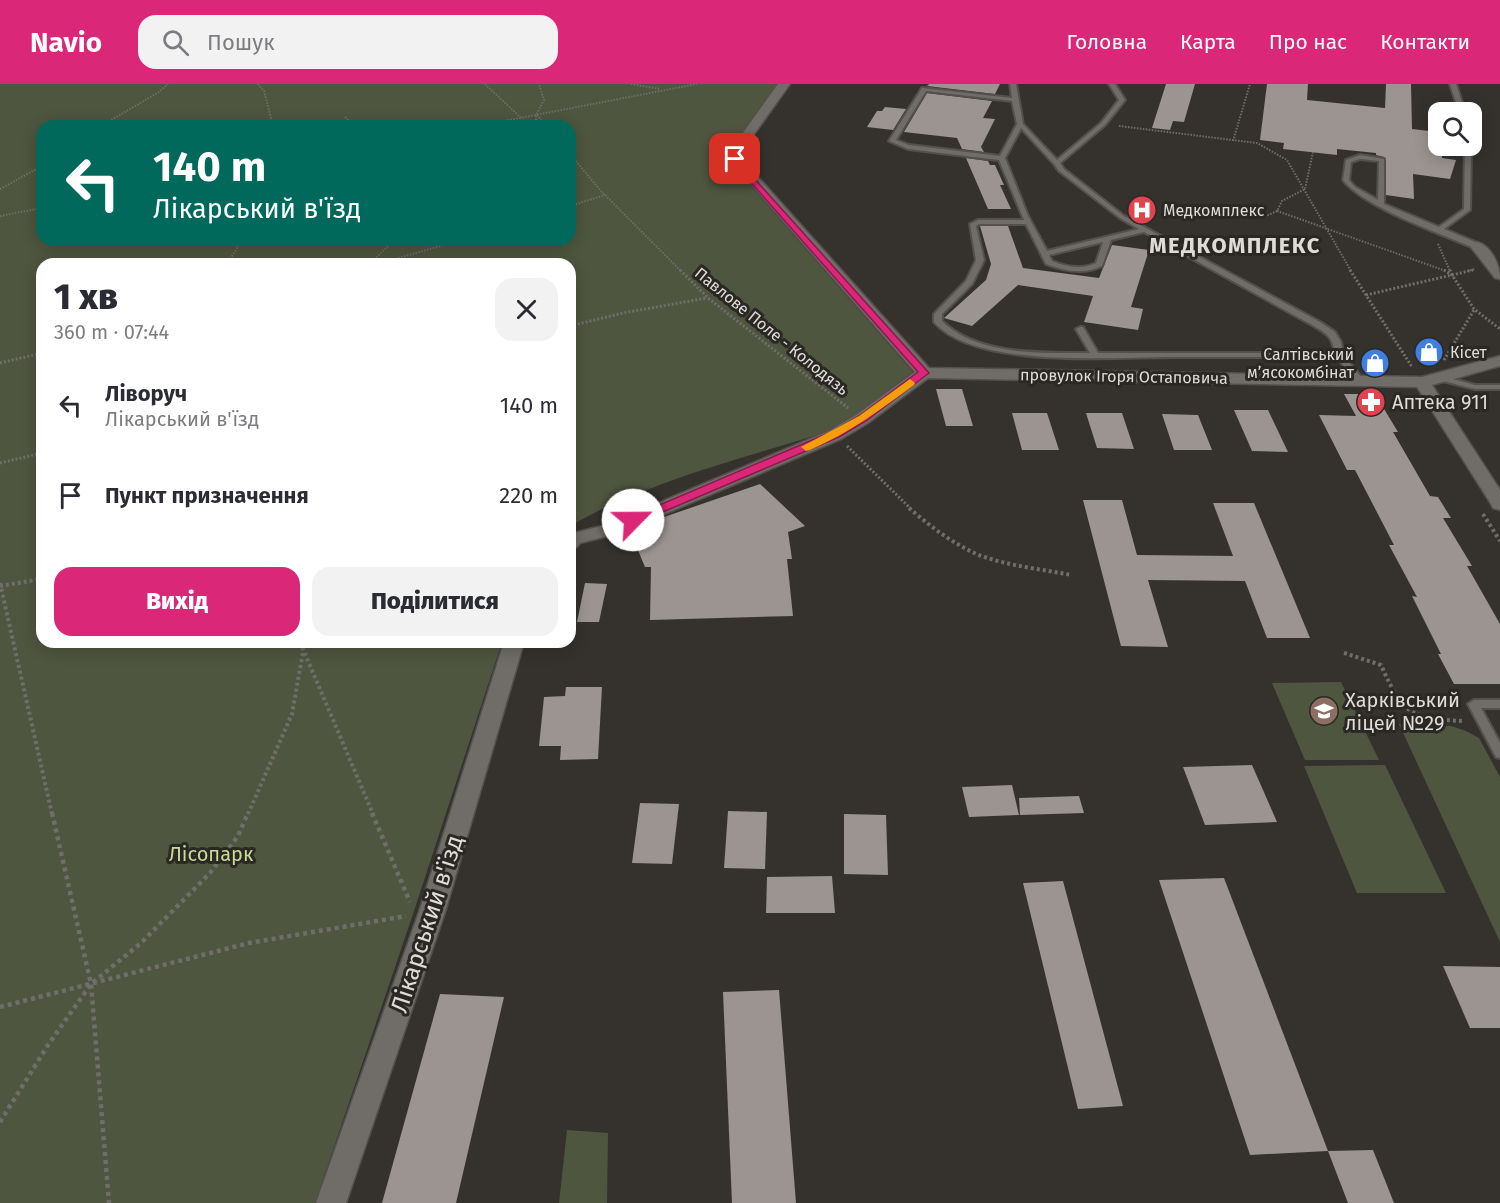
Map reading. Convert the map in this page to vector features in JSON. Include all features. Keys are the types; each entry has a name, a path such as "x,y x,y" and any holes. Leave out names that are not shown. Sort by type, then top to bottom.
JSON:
{"street":[{"path":"576,538 613,529 835,435 862,419 924,373 735,159 736,151 784,84"},
{"path":"1477,246 1500,275"},
{"name":"провулок Ігоря Остаповича","path":"924,373 1422,382 1500,361"},
{"path":"1422,382 1500,504"},
{"name":"Лікарський в'їзд","path":"331,1203 423,911 512,648"}],"lane":[{"path":"1013,84 1020,124 1066,175 1144,230 1332,334 1337,342 1339,355 1359,380"},
{"path":"1453,84 1459,102"},
{"path":"1056,163 1103,124 1122,100 1116,86"},
{"path":"1002,158 908,147 892,141 924,89 1016,100"},
{"path":"1002,158 1020,124"},
{"path":"1439,230 1467,210 1468,156"},
{"path":"1381,205 1382,160 1360,157 1348,161 1346,180 1353,188 1381,205 1477,246"},
{"path":"1002,158 1028,222 1049,262 1075,269 1092,268 1099,264 1108,239"},
{"path":"1028,222 978,222 972,225 980,260 969,282 938,314 938,322 955,335 1006,351 1039,355 1339,355"},
{"path":"1044,254 1144,230"},
{"path":"1080,329 1095,354"},
{"path":"1442,378 1475,387 1500,387"},
{"path":"1500,704 1474,704 1500,754"}],"path":[{"path":"111,120 168,84"},
{"path":"258,84 264,91 271,120"},
{"path":"485,84 521,118"},
{"path":"536,120 536,115 544,100 539,84"},
{"path":"631,84 662,90"},
{"path":"510,120 697,84"},
{"path":"1233,141 1250,84"},
{"path":"536,115 541,120"},
{"path":"345,117 348,120"},
{"path":"1103,124 1257,143 1287,160 1366,295 1408,359"},
{"path":"1305,189 1313,152"},
{"name":"Павлове Поле - Колодязь","path":"576,161 605,195 708,298 862,419"},
{"path":"0,189 36,169"},
{"path":"1256,213 1266,216 1277,211 1282,201 1305,189"},
{"path":"576,204 605,195"},
{"path":"0,216 36,209"},
{"path":"1277,211 1427,262 1452,275"},
{"path":"1429,225 1452,275 1474,309 1500,329"},
{"path":"376,258 388,246"},
{"path":"399,258 440,246"},
{"path":"1366,295 1452,275"},
{"path":"576,325 623,313 708,298"},
{"path":"1433,362 1444,360 1474,309"},
{"path":"0,363 36,354"},
{"path":"835,435 920,520 943,536 979,555 1071,575"},
{"path":"0,463 36,454"},
{"path":"36,580 0,585 91,984 109,1203"},
{"path":"0,1007 249,943 423,911 302,648"},
{"path":"0,1122 48,1045 91,984 149,935 210,873 238,836 291,714 303,652"},
{"path":"1344,653 1381,665 1400,705 1413,715 1434,721 1483,722"}],"green space":[{"name":"Лісопарк","path":"0,84 784,84 735,160 741,175 913,372 849,421 829,431 664,483 576,523 576,258 36,258 36,648 500,648 315,1203 0,1203"},
{"path":"1341,682 1379,760 1305,760 1272,683"},
{"path":"1399,724 1451,726 1466,731 1479,738 1500,777 1500,942"},
{"path":"1385,765 1446,893 1357,893 1304,766"},
{"path":"567,1130 608,1133 607,1203 559,1203"}],"building":[{"path":"929,84 1000,84 995,94 927,86"},
{"path":"1166,84 1195,84 1184,122 1173,121 1170,130 1152,128"},
{"path":"1267,84 1308,84 1307,100 1385,108 1386,84 1411,84 1412,129 1428,131 1428,156 1442,156 1442,158 1456,160 1450,179 1413,174 1414,199 1386,195 1384,157 1376,153 1337,149 1337,155 1283,149 1284,143 1260,140"},
{"path":"927,93 992,101 983,118 995,119 981,147 984,152 962,149 957,138 904,132"},
{"path":"885,107 906,109 893,130 867,127 877,111 882,111"},
{"path":"966,158 988,161 990,165 995,165 1004,185 1000,185 1011,209 988,209"},
{"path":"980,226 1008,226 1023,268 1099,278 1112,245 1149,250 1131,307 1143,309 1138,330 1084,322 1093,296 1018,285 972,326 944,318 986,280 991,264"},
{"path":"936,389 962,389 973,426 946,426"},
{"path":"1344,394 1375,394 1398,432 1393,432 1430,496 1438,497 1451,518 1443,518 1472,566 1467,566 1500,624 1500,684 1454,684 1412,596 1417,597 1389,545 1394,545 1355,470 1347,470 1319,415 1356,416"},
{"path":"1234,410 1268,410 1288,452 1252,451"},
{"path":"1012,413 1047,413 1059,450 1022,450"},
{"path":"1086,413 1122,413 1134,449 1097,448"},
{"path":"1162,414 1198,415 1212,450 1174,450"},
{"path":"760,484 805,526 788,532 792,559 787,559 793,616 650,620 651,567 645,567 630,531"},
{"path":"1083,500 1122,500 1137,555 1233,556 1213,503 1254,503 1310,638 1267,638 1245,581 1148,580 1168,647 1121,646"},
{"path":"585,583 607,584 599,622 577,622"},
{"path":"566,687 602,687 598,759 560,760 561,746 539,746 544,697 565,696"},
{"path":"1252,765 1277,822 1205,825 1183,767"},
{"path":"1012,785 1019,815 969,817 962,787"},
{"path":"1079,796 1084,813 1020,815 1019,798"},
{"path":"640,803 679,804 672,864 632,863"},
{"path":"728,811 767,812 765,869 724,868"},
{"path":"844,814 886,815 888,875 844,874"},
{"path":"832,876 835,913 766,913 767,877"},
{"path":"1224,878 1328,1151 1250,1155 1159,880"},
{"path":"1063,881 1123,1106 1078,1109 1023,883"},
{"path":"1443,966 1500,967 1500,1028 1470,1028"},
{"path":"779,990 796,1203 732,1203 723,992"},
{"path":"440,994 504,997 456,1203 382,1203"},
{"path":"1373,1150 1394,1203 1348,1203 1328,1151"}],"slow traffic":[{"path":"806,447 835,435 862,419 910,383"}],"place":[{"name":"Медкомплекс","path":"1142,210"},
{"name":"Кісет","path":"1429,352"},
{"name":"Салтівський мʼясокомбінат","path":"1375,363"},
{"name":"Аптека 911","path":"1371,402"},
{"name":"Харківський ліцей №29","path":"1324,711"}],"district":[{"name":"МЕДКОМПЛЕКС","path":"1235,245"}],"route":[{"path":"633,520 835,435 862,419 924,373 735,159"}]}
